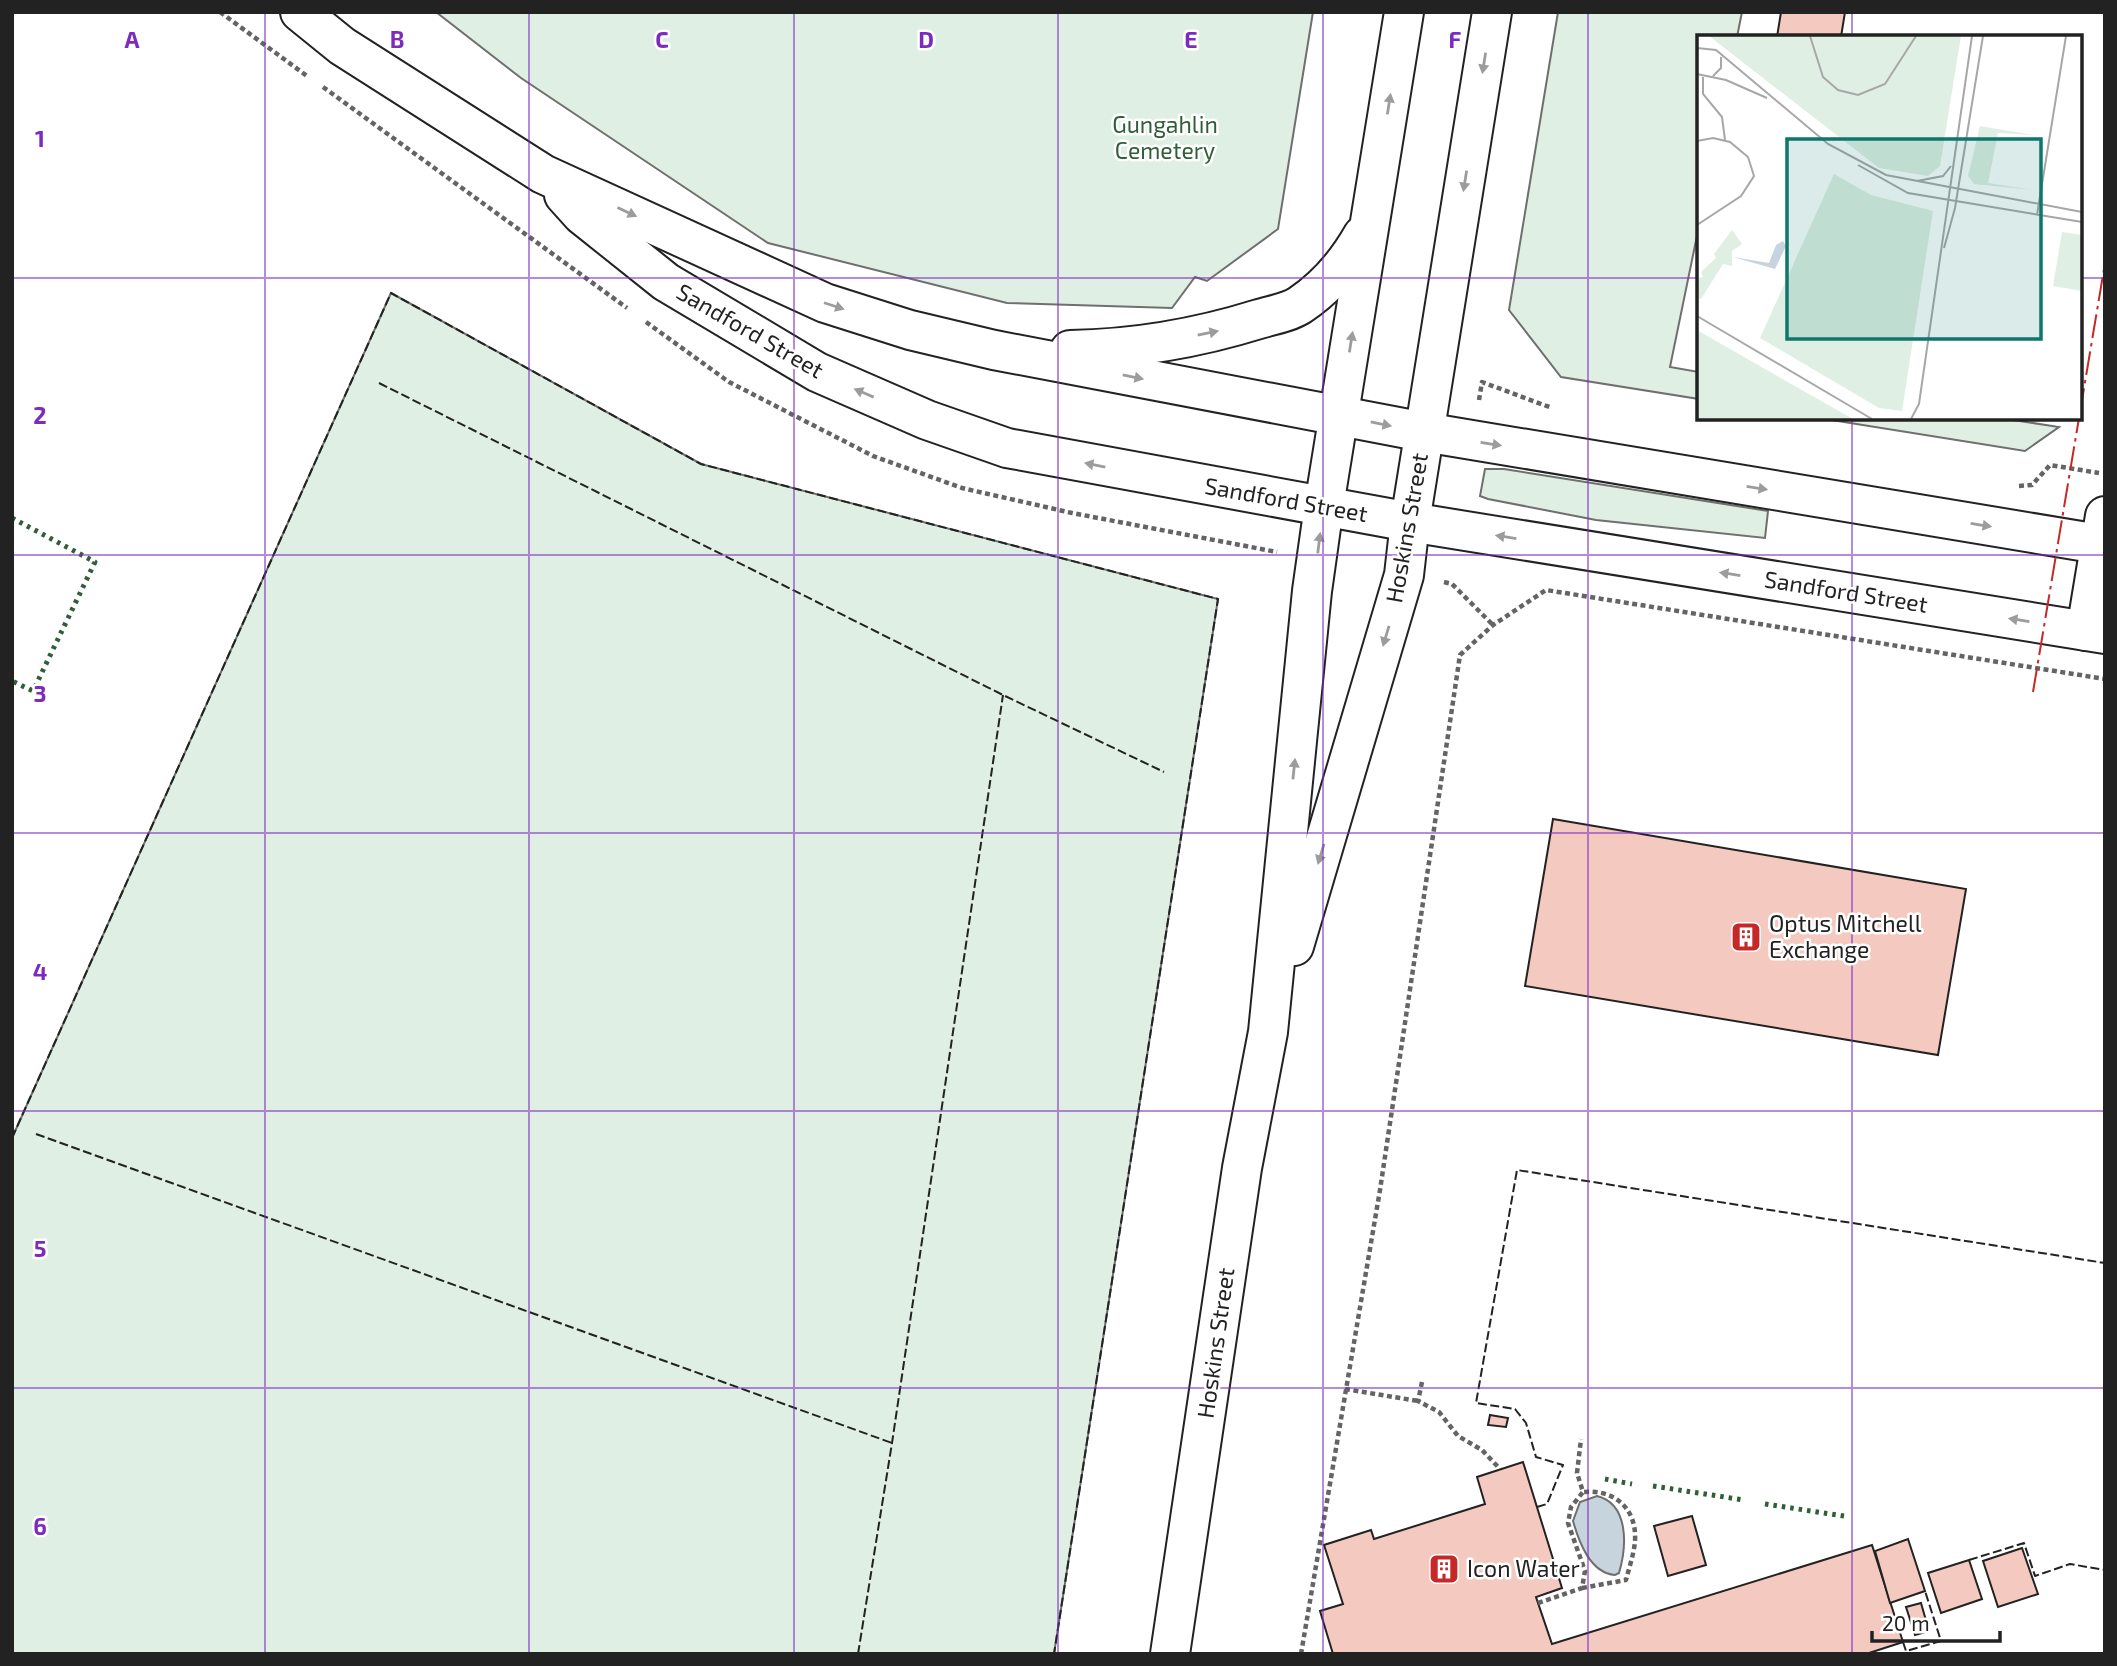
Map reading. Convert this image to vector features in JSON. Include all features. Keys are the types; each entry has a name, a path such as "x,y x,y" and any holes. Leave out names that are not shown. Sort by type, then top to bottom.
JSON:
{"main road":[{"name":"Sandford Street","path":"300,12 342,46 543,174 825,303 909,330 994,350 1424,432 2103,535"},
{"name":"Hoskins Street","path":"1170,1654 1242,1168 1268,1032 1312,591 1324,506 1404,12"},
{"name":"Hoskins Street","path":"1268,1032 1404,575 1424,432 1492,12"},
{"name":"Sandford Street","path":"543,174 582,215 667,282 817,372 927,420 1007,448 1410,522 2095,633"},
{"path":"994,350 1106,350 1220,331 1296,308 1324,288 1351,256 1370,222"},
{"path":"2095,633 2103,535"}],"path":[{"path":"220,12 311,78"},
{"path":"322,86 627,308"},
{"path":"639,317 729,382"},
{"path":"2050,465 2105,474"},
{"path":"1452,584 1493,625"},
{"path":"1301,1654 1380,1190 1460,655 1493,625 1546,590 2105,680"},
{"path":"1418,1401 1422,1382"},
{"path":"1345,1389 1418,1401 1439,1412 1458,1436 1482,1450 1500,1469"},
{"path":"1581,1439 1577,1473 1583,1492"},
{"path":"1538,1603 1582,1588 1626,1580 1635,1540 1629,1514 1616,1497 1598,1490 1583,1492 1571,1507 1569,1523 1586,1571 1582,1588"}],"green space":[{"name":"Gungahlin Cemetery","path":"436,12 1313,12 1278,229 1207,281 1195,277 1172,308 1007,303 768,243 521,78"},
{"path":"1558,12 1742,12 1737,35 1697,35 1697,236 1670,367 1697,372 1697,399 1561,377 1509,310"},
{"path":"391,293 701,464 1218,599 1054,1654 12,1654 12,1138"},
{"path":"1831,420 2013,420 2059,427 2025,451"},
{"path":"1485,469 1504,469 1768,511 1765,538 1596,520 1488,499 1480,496"}],"shaded area":[{"path":"1597,1496 1607,1500 1615,1508 1623,1527 1622,1562 1619,1573 1615,1575 1606,1573 1592,1563 1582,1547 1573,1521 1580,1502"}],"building":[{"path":"1781,12 1845,12 1841,35 1777,35"},
{"name":"Optus Mitchell Exchange","path":"1553,819 1966,889 1938,1055 1525,986"},
{"path":"1490,1415 1508,1418 1506,1427 1488,1425"},
{"name":"Icon Water","path":"1523,1462 1562,1588 1536,1597 1552,1644 1872,1545 1903,1642 1866,1654 1333,1654 1320,1611 1343,1604 1324,1545 1371,1530 1374,1539 1485,1504 1477,1477"},
{"path":"1692,1516 1706,1565 1668,1576 1654,1526"},
{"path":"1908,1539 1925,1591 1890,1603 1875,1551"},
{"path":"2022,1548 2038,1594 1998,1607 1983,1561"},
{"path":"1969,1560 1982,1599 1941,1613 1928,1573"},
{"path":"1921,1603 1929,1631 1915,1635 1906,1607"}],"hedge":[{"path":"12,518 95,562 33,691 12,681"},
{"path":"1605,1479 1632,1484"},
{"path":"1653,1486 1744,1500"},
{"path":"1765,1504 1844,1516"}],"fence":[{"path":"12,1138 391,293 701,464 1218,599 1054,1654"},
{"path":"379,383 1003,695 1164,772"},
{"path":"858,1654 1003,695"},
{"path":"36,1134 892,1443"},
{"path":"1537,1507 1547,1504 1563,1465 1536,1457 1526,1423 1515,1409 1476,1403 1517,1170 2105,1263"},
{"path":"1969,1560 2024,1543 2035,1576 2070,1564 2105,1570"},
{"path":"1903,1642 1906,1651 1941,1641 1925,1591"}],"power":[{"path":"2082,400 2105,263"},
{"path":"2033,692 2079,420"}],"place":[{"name":"Optus Mitchell Exchange","path":"1746,937"},
{"name":"Icon Water","path":"1444,1569"}]}
